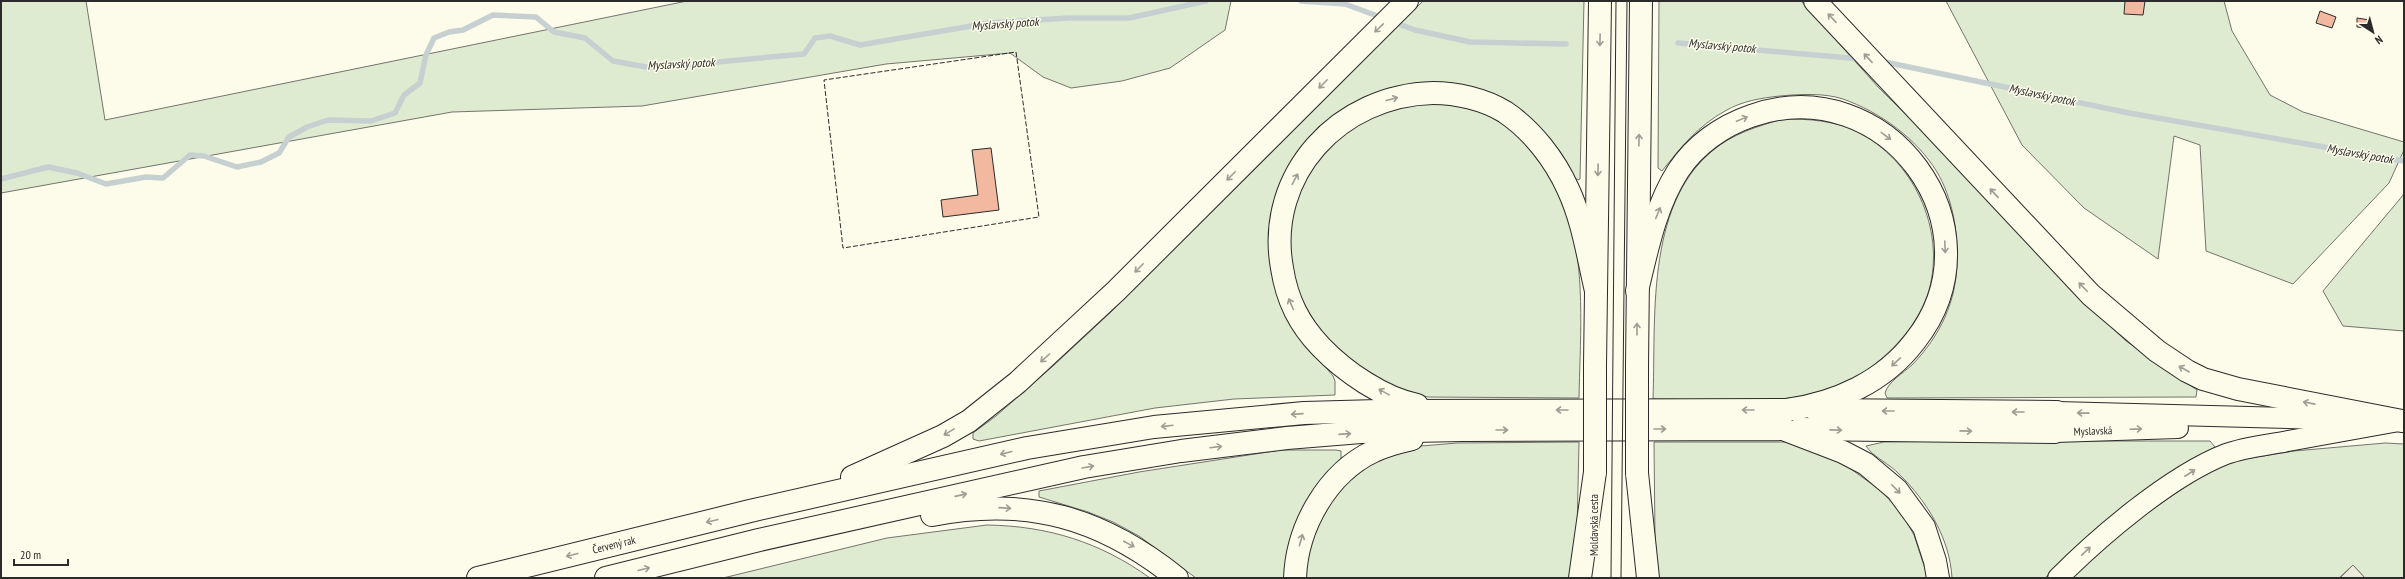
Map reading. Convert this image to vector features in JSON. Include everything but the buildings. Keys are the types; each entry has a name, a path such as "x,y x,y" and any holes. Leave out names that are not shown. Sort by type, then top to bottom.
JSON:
{"highway":[{"path":"750,511 875,468 943,436 982,411 1067,339 1407,1"},
{"path":"1580,578 1594,472 1600,1"},
{"path":"1636,578 1637,291 1641,1"},
{"path":"1815,1 2090,295 2138,336 2174,363 2204,379 2238,389 2403,421"},
{"path":"1462,420 1408,403 1364,381 1324,350 1300,321 1290,304 1279,255 1282,211 1289,190 1298,173 1309,154 1323,138 1338,125 1374,104 1412,95 1442,93 1463,96 1503,111 1537,141 1568,190 1582,230 1596,291"},
{"path":"750,511 1044,444 1154,427 1304,413 1462,420 1785,420 1831,401 1874,379 1909,350 1924,331 1935,308 1943,284 1945,263 1942,220 1935,197 1924,177 1906,154 1884,134 1869,124 1839,112 1794,107 1762,112 1730,124 1717,132 1690,156 1666,192 1656,216 1637,291"},
{"path":"606,578 759,540 1084,468 1181,451 1462,420"},
{"path":"1295,578 1301,537 1310,517 1320,499 1348,469 1374,451 1462,420"},
{"path":"1785,420 1866,464 1897,490 1911,506 1924,527 1934,555 1938,578"},
{"name":"Myslavská","path":"1785,420 2056,422"},
{"name":"Moldavská cesta","path":"1594,472 1594,578"},
{"path":"1637,473 1648,578"},
{"path":"759,540 859,529 974,509 1021,509 1050,513 1114,536 1149,556 1177,578"},
{"name":"Červený rak","path":"478,578 750,511"}],"street":[{"name":"Myslavská","path":"2056,422 2403,421"},
{"path":"2058,578 2096,542 2122,521 2211,460 2247,448 2403,421"}],"green space":[{"path":"1,1 86,1 105,120 687,1 1231,1 1225,30 1170,68 1122,81 1071,88 1043,77 1010,53 886,64 642,106 452,112 1,193"},
{"path":"1423,1 1584,1 1580,179 1578,180 1572,176 1544,132 1510,103 1418,84 1390,88 1365,97 1338,112 1318,128 1302,147 1286,173 1271,234 1270,261 1273,278 1313,352 1333,376 1335,381 1335,395 1234,399 1155,408 979,441 973,439 973,433 996,416 1053,366 1112,311"},
{"path":"1659,1 1801,1 1879,88 1933,141 2083,300 2126,341 2197,390 2196,397 1887,398 1885,393 1889,385 1922,354 1939,330 1954,290 1957,260 1955,226 1947,192 1937,172 1919,148 1884,119 1843,99 1812,94 1788,95 1752,100 1731,108 1706,123 1698,130 1683,145 1662,171 1658,168"},
{"path":"1946,1 2224,1 2232,31 2270,95 2303,112 2404,142 2404,150 2389,183 2293,284 2206,251 2200,145 2174,136 2158,259 2084,208 2022,145"},
{"path":"1417,104 1440,104 1465,107 1480,111 1498,120 1515,132 1529,147 1555,186 1570,219 1579,269 1581,335 1579,398 1428,397 1404,391 1381,381 1360,368 1340,352 1323,334 1309,313 1299,291 1288,246 1291,219 1299,194 1310,171 1326,151 1345,134 1366,121 1391,110"},
{"path":"1783,119 1821,121 1839,125 1857,132 1877,144 1894,160 1909,178 1920,198 1928,220 1933,243 1933,267 1929,290 1920,312 1908,331 1884,357 1852,380 1825,393 1767,400 1653,399 1655,301 1658,267 1665,234 1675,202 1690,175 1712,151 1737,135"},
{"path":"2404,194 2404,331 2343,326 2323,291"},
{"path":"2210,441 2215,447 2104,523 2045,578 1952,578 1947,549 1942,535 1928,508 1899,474 1873,454 1866,446 1884,442"},
{"path":"1579,442 1577,533 1570,578 1304,578 1313,529 1336,492 1373,462 1400,451 1421,446 1457,443"},
{"path":"1654,442 1788,442 1844,464 1880,490 1901,512 1914,535 1928,578 1658,578 1655,536"},
{"path":"2385,443 2404,444 2404,578 2365,578 2353,565 2339,578 2069,578 2141,517 2211,469 2232,461 2294,451"},
{"path":"1281,450 1341,451 1341,461 1287,578 1196,578 1139,536 1113,522 1088,512 1039,497 1039,491 1139,472"},
{"path":"987,525 1031,529 1073,538 1112,555 1131,565 1150,578 723,578 887,538"}],"shaded area":[{"path":"2353,565 2365,578 2340,578"}],"waterway":[{"name":"Myslavský potok","path":"1,179 48,167 77,173 106,184 146,177 163,178 190,155 204,156 237,167 261,162 279,153 289,137 307,127 328,120 371,121 395,113 404,95 420,83 426,55 434,38 449,32 463,30 493,15 536,17 554,32 585,38 613,61 651,68 804,54 815,38 830,36 860,45 989,23 1068,18 1129,18 1206,1"},
{"name":"Myslavský potok","path":"1301,1 1345,4 1383,18"},
{"name":"Myslavský potok","path":"1393,22 1415,30 1470,42 1566,44"},
{"name":"Myslavský potok","path":"1678,43 1861,59"},
{"name":"Myslavský potok","path":"1880,61 2129,113 2404,161"}],"tram line":[{"path":"1611,578 1616,1"},
{"path":"1621,578 1627,1"}],"fence":[{"path":"1016,52 1039,217 843,248 824,80 1016,52"}]}
